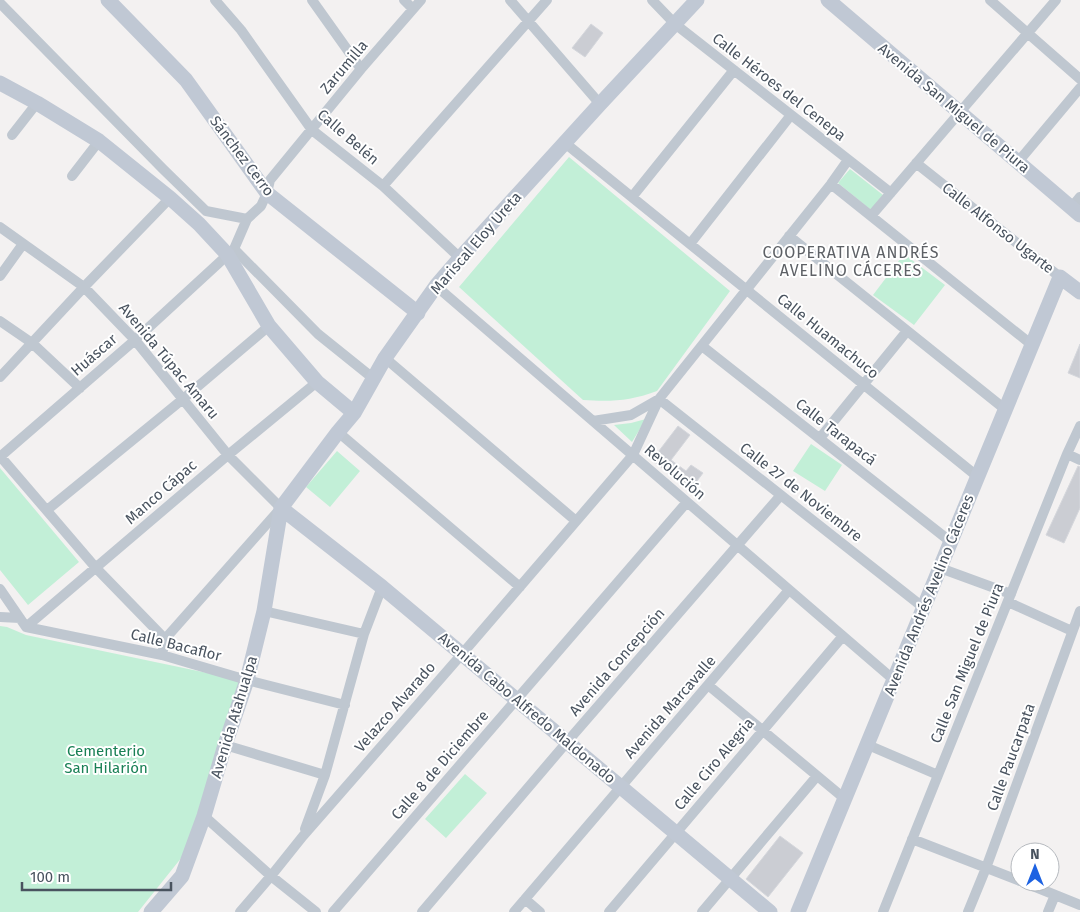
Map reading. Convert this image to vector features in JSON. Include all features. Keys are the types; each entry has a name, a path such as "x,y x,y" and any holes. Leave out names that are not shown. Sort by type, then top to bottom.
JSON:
{"street":[{"name":"Sánchez Cerro","path":"108,0 186,80 267,193 418,313"},
{"name":"Calle Belén","path":"216,0 242,30 312,130 382,186 460,258"},
{"path":"312,0 361,69"},
{"path":"404,0 412,10"},
{"name":"Zarumilla","path":"230,251 247,219 260,206 267,193 270,180 361,69 421,0"},
{"path":"510,0 600,104"},
{"path":"382,186 547,0"},
{"name":"Calle Héroes del Cenepa","path":"652,0 675,24 891,193"},
{"name":"Mariscal Eloy Ureta","path":"281,508 354,413 385,358 436,286 600,104 697,0"},
{"name":"Avenida San Miguel de Piura","path":"828,0 959,113 1018,162 1077,207"},
{"path":"990,0 1080,79"},
{"path":"871,216 1056,0"},
{"path":"0,3 163,169 230,251 318,334 374,379"},
{"path":"632,197 734,70"},
{"path":"0,83 37,103 98,141 170,198 202,217 247,219"},
{"path":"1018,162 1080,88"},
{"path":"12,135 37,103"},
{"path":"690,244 791,115"},
{"path":"72,176 98,141"},
{"name":"Calle Huamachuco","path":"565,143 978,477"},
{"path":"593,421 631,415 659,399 790,236 848,160"},
{"name":"Calle Alfonso Ugarte","path":"916,163 1080,292"},
{"path":"830,184 1032,345"},
{"path":"0,378 170,198"},
{"name":"Avenida Túpac Amaru","path":"0,228 84,287 135,340 228,455 281,508"},
{"path":"790,236 1006,410"},
{"path":"0,276 23,244"},
{"path":"230,251 269,326 317,382 354,413"},
{"name":"Huáscar","path":"0,456 135,340 230,251"},
{"name":"Avenida Andrés Avelino Cáceres","path":"798,912 1060,278"},
{"name":"Revolución","path":"436,286 894,680"},
{"path":"0,321 32,343 80,388"},
{"path":"48,510 269,326"},
{"path":"820,438 907,331"},
{"name":"Calle Tarapacá","path":"702,346 951,542"},
{"path":"385,358 576,521"},
{"name":"Manco Cápac","path":"26,627 317,382"},
{"name":"Velazco Alvarado","path":"240,912 303,836 633,455 659,399"},
{"name":"Calle 27 de Noviembre","path":"659,399 924,608"},
{"name":"Calle San Miguel de Piura","path":"883,912 1067,454 1080,426"},
{"path":"338,432 520,587"},
{"path":"1067,454 1080,460"},
{"path":"0,456 96,568 165,639"},
{"name":"Avenida Concepción","path":"422,912 781,495"},
{"name":"Calle 8 de Diciembre","path":"333,912 688,502"},
{"path":"162,655 165,639 281,508"},
{"name":"Avenida Cabo Alfredo Maldonado","path":"281,508 382,587 770,912"},
{"name":"Avenida Atahualpa","path":"151,912 182,876 204,816 247,680 264,611 281,508"},
{"path":"940,568 1009,598 1072,631"},
{"path":"303,836 325,775 364,634 382,587"},
{"path":"0,589 26,627"},
{"name":"Avenida Marcavalle","path":"514,912 789,590"},
{"path":"264,611 364,634"},
{"name":"Calle Paucarpata","path":"968,912 986,868 1080,611"},
{"path":"0,617 20,618"},
{"name":"Calle Bacaflor","path":"26,627 162,655 247,680 345,705"},
{"name":"Calle Ciro Alegria","path":"609,912 843,636"},
{"path":"708,684 845,799"},
{"path":"225,745 325,775"},
{"path":"868,745 938,775"},
{"path":"702,912 817,776"},
{"path":"204,816 271,876 316,912"},
{"path":"912,839 1010,878"},
{"path":"1047,892 1080,904"},
{"path":"1048,912 1055,895"},
{"path":"525,899 540,912"}],"green space":[{"path":"569,157 730,291 657,391 620,400 583,400 459,287"},
{"path":"850,169 883,195 871,210 838,183"},
{"path":"904,254 945,285 914,325 873,295"},
{"path":"646,419 632,442 614,425 631,423"},
{"path":"811,444 842,465 825,491 793,471"},
{"path":"337,451 360,471 330,507 306,487"},
{"path":"0,468 79,562 28,605 0,570"},
{"name":"Cementerio San Hilarión","path":"0,626 26,635 241,680 190,847 138,912 0,912"},
{"path":"465,774 487,793 446,838 425,819"}],"building":[{"path":"591,24 603,33 585,57 572,48"},
{"path":"1080,344 1080,378 1068,373"},
{"path":"678,426 690,435 671,460 686,471 691,465 703,473 694,485 690,482 687,487 652,460"},
{"path":"1078,466 1080,467 1080,508 1064,543 1046,535"},
{"path":"780,836 803,853 768,897 746,879"}],"district":[{"name":"COOPERATIVA ANDRÉS AVELINO CÁCERES","path":"851,261"}]}
